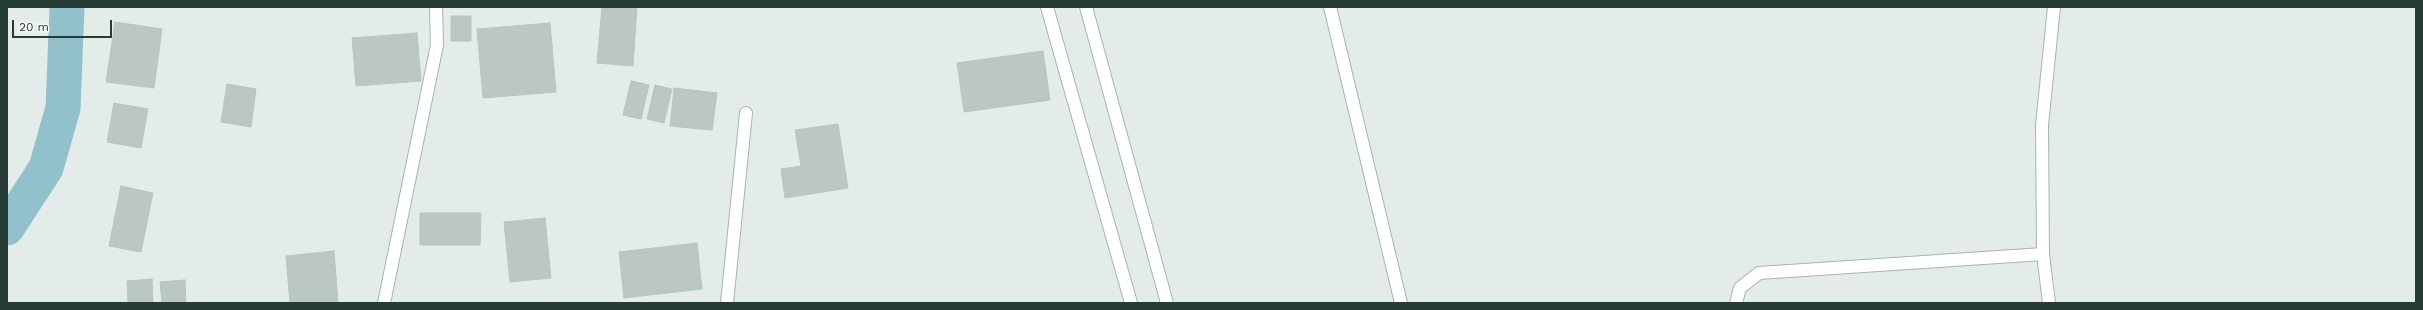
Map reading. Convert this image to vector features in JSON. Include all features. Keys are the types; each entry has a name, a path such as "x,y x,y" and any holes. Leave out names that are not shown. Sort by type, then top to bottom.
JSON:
{"street":[{"path":"384,303 437,45 436,7"},
{"path":"1047,7 1131,303"},
{"path":"1086,7 1167,303"},
{"path":"1330,7 1401,303"},
{"path":"2049,303 2043,254 2042,125 2054,7"},
{"path":"727,303 746,114"},
{"path":"1736,303 1740,288 1759,273 2043,254"}],"building":[{"path":"602,7 637,7 633,66 597,63"},
{"path":"451,16 471,16 471,41 451,41"},
{"path":"115,22 162,29 154,88 106,82"},
{"path":"550,23 556,92 483,98 477,29"},
{"path":"417,33 421,81 356,86 352,38"},
{"path":"1043,51 1050,100 964,112 957,63"},
{"path":"631,81 649,85 641,119 623,115"},
{"path":"227,84 256,89 251,127 221,122"},
{"path":"655,85 672,89 664,123 647,119"},
{"path":"674,88 717,93 712,130 670,126"},
{"path":"114,103 148,109 141,148 107,142"},
{"path":"838,124 848,188 785,198 781,169 801,166 795,130"},
{"path":"121,186 153,193 141,252 109,246"},
{"path":"420,213 481,213 480,245 420,245"},
{"path":"545,218 551,278 510,282 504,222"},
{"path":"697,243 702,289 624,298 619,252"},
{"path":"334,251 338,303 290,303 286,256"},
{"path":"152,279 153,303 128,303 127,281"},
{"path":"185,280 186,303 162,303 160,282"}],"waterway":[{"path":"7,228 46,168 63,108 67,7"}]}
